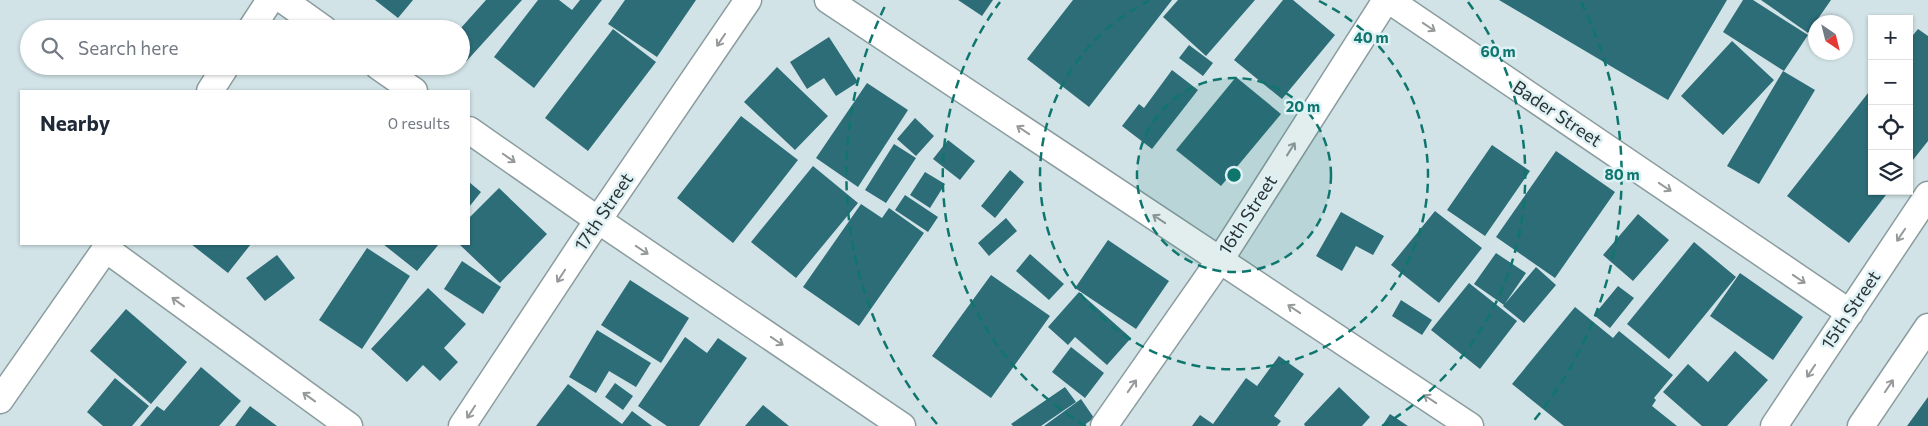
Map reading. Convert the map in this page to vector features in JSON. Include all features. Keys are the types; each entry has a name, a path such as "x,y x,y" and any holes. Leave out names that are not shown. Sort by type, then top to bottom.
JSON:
{"street":[{"path":"257,20 270,0"},
{"path":"283,0 311,20"},
{"name":"17th Street","path":"462,426 598,220 748,0"},
{"path":"828,0 1470,426"},
{"name":"16th Street","path":"1104,426 1220,260 1387,0"},
{"name":"Bader Street","path":"1387,0 1850,313"},
{"path":"211,90 220,75"},
{"path":"391,75 413,90"},
{"path":"470,131 902,426"},
{"name":"15th Street","path":"1774,426 1928,195"},
{"path":"0,400 107,246 349,426"},
{"path":"1861,426 1919,359 1928,327"}],"building":[{"path":"375,0 413,0 398,18"},
{"path":"486,0 522,0 470,57 470,20 468,20"},
{"path":"538,0 559,0 572,10 580,0 602,0 534,88 494,57"},
{"path":"625,0 696,0 657,57 608,24"},
{"path":"958,0 993,0 982,16"},
{"path":"1073,0 1172,0 1089,107 1027,59"},
{"path":"1178,0 1255,0 1206,56 1163,17"},
{"path":"1283,0 1293,0 1335,35 1282,99 1234,60"},
{"path":"1499,0 1727,0 1668,100"},
{"path":"1743,0 1753,0 1808,35 1784,71 1723,32"},
{"path":"1761,0 1831,0 1821,15 1808,15 1808,33"},
{"path":"613,29 656,62 588,151 545,118"},
{"path":"1918,29 1928,36 1928,141 1913,160 1913,60 1913,35"},
{"path":"829,37 858,82 836,96 824,78 807,89 790,62"},
{"path":"1732,41 1774,80 1723,135 1681,96"},
{"path":"1189,45 1213,63 1203,76 1179,58"},
{"path":"777,67 828,116 795,150 744,102"},
{"path":"1172,70 1198,90 1152,149 1122,126 1139,104 1144,108"},
{"path":"1783,71 1815,90 1759,184 1727,166"},
{"path":"1236,77 1281,114 1221,186 1176,150"},
{"path":"867,83 908,110 858,187 816,158"},
{"path":"1868,93 1868,195 1886,195 1849,243 1787,196"},
{"path":"741,116 798,160 733,243 677,198"},
{"path":"915,118 934,136 916,156 897,139"},
{"path":"948,140 975,161 960,180 933,159"},
{"path":"894,144 916,158 886,203 865,190"},
{"path":"1492,145 1530,171 1485,236 1447,210"},
{"path":"1556,151 1615,192 1555,278 1496,237"},
{"path":"813,166 858,203 796,278 751,242"},
{"path":"1010,170 1024,182 995,218 981,206"},
{"path":"925,172 945,184 930,208 910,195"},
{"path":"470,183 481,192 470,206"},
{"path":"499,188 547,234 500,283 460,245 470,245 470,217"},
{"path":"905,195 938,217 928,232 895,210"},
{"path":"861,204 882,218 889,208 924,233 859,326 803,287"},
{"path":"1435,211 1482,248 1439,303 1391,265"},
{"path":"1341,212 1384,236 1373,255 1356,246 1342,271 1316,256"},
{"path":"1638,214 1669,240 1633,281 1603,255"},
{"path":"1006,218 1017,231 989,256 978,243"},
{"path":"1108,240 1169,281 1136,329 1075,288"},
{"path":"1694,242 1736,277 1669,359 1627,324"},
{"path":"192,245 250,245 228,273"},
{"path":"384,245 438,245 417,271"},
{"path":"367,248 410,276 362,349 319,320"},
{"path":"1496,253 1526,273 1504,305 1474,284"},
{"path":"1030,254 1064,284 1049,300 1016,271"},
{"path":"277,255 295,278 265,301 246,278"},
{"path":"462,261 501,287 483,314 444,289"},
{"path":"1536,267 1556,285 1524,323 1503,306"},
{"path":"1740,273 1803,317 1773,360 1710,316"},
{"path":"991,275 1050,316 991,398 932,356"},
{"path":"630,280 689,318 661,363 601,325"},
{"path":"1469,283 1517,321 1480,369 1431,330"},
{"path":"1618,286 1634,298 1610,328 1594,315"},
{"path":"428,288 466,324 444,348 458,362 440,381 423,365 407,382 371,349"},
{"path":"1079,292 1131,338 1107,365 1075,337 1068,345 1048,327"},
{"path":"1401,300 1432,320 1422,335 1392,316"},
{"path":"1575,307 1613,338 1619,331 1673,375 1654,398 1656,400 1652,406 1677,426 1564,426 1512,384"},
{"path":"126,309 187,362 151,404 90,351"},
{"path":"597,330 651,363 636,387 609,371 596,393 569,377"},
{"path":"685,337 707,353 718,338 747,358 699,426 667,426 638,406"},
{"path":"1071,347 1104,373 1085,398 1052,372"},
{"path":"1735,351 1768,380 1727,426 1702,426 1663,392 1688,364 1708,382"},
{"path":"1279,356 1304,374 1274,416 1281,421 1277,426 1192,426 1200,415 1213,424 1246,378 1257,386"},
{"path":"201,367 241,401 219,426 140,426 157,406 164,411"},
{"path":"115,378 149,406 132,426 103,426 87,412"},
{"path":"615,383 633,396 623,410 605,397"},
{"path":"568,384 622,424 632,411 652,426 536,426"},
{"path":"1065,387 1076,402 1041,426 1013,426 1011,424"},
{"path":"1339,387 1370,417 1362,426 1305,426 1304,424"},
{"path":"1928,397 1928,426 1907,426"},
{"path":"1081,399 1094,418 1083,426 1044,426"},
{"path":"763,405 789,426 745,426"},
{"path":"250,406 277,426 235,426"},
{"path":"1390,414 1408,426 1382,426"}]}
